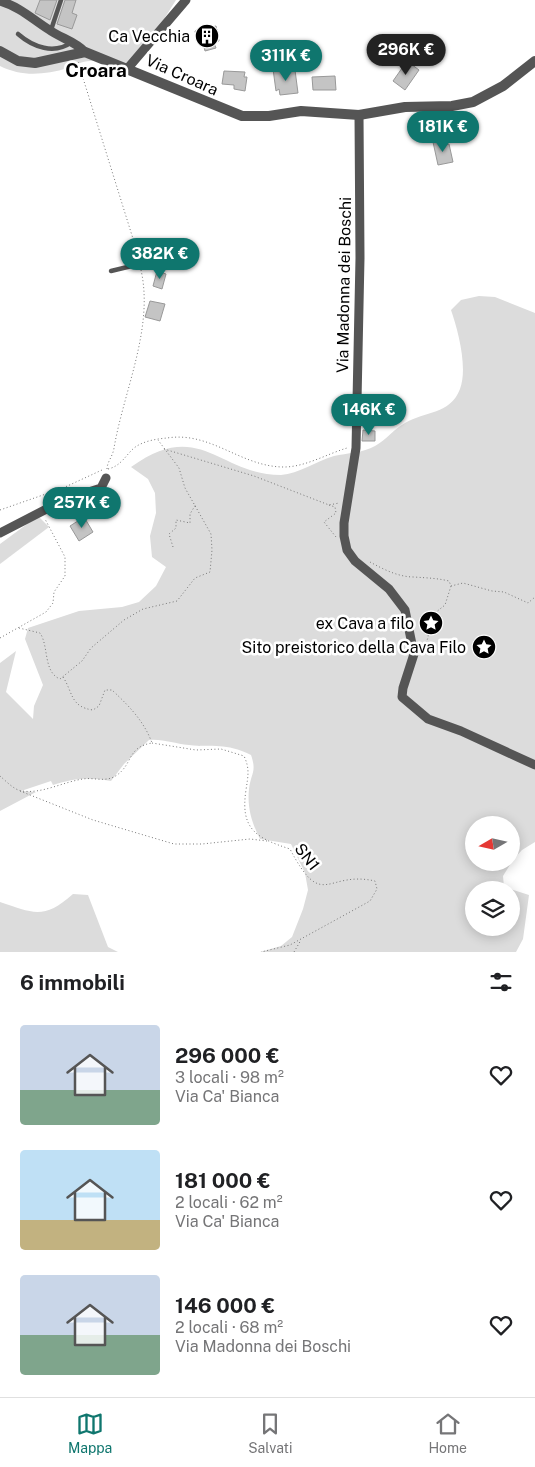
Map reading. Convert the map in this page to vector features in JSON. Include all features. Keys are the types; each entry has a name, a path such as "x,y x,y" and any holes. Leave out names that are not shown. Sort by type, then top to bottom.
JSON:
{"street":[{"path":"128,68 186,0"},
{"name":"Via Croara","path":"0,1 24,10 51,31 72,42 80,53 128,68 242,116 269,116 301,112 359,115 406,107 452,106 473,102 503,86 535,61"},
{"path":"0,51 18,61 35,63 80,53"},
{"name":"Via Madonna dei Boschi","path":"359,115 360,248 356,448 349,502 344,523 347,550 355,561 398,598 405,610 413,650 402,697 413,708 428,718 535,765"},
{"path":"0,533 64,500 101,488 107,474"}],"lane":[{"path":"51,31 61,0"},
{"path":"18,34 31,45 38,47 58,48 72,42"},
{"path":"111,271 140,264"}],"path":[{"path":"80,53 137,248 145,301 141,322 140,346 107,474"},
{"path":"0,510 107,474 120,465 135,447 144,442 191,436 212,442 257,464 285,467 302,464 349,448 356,448"},
{"path":"19,628 40,633 44,639 46,658 54,675 60,679 82,661 91,648 124,620 143,609 176,601 195,578 210,572 212,556 211,534 196,504 185,488 179,468 158,440"},
{"path":"164,449 254,476 334,507 336,513 324,522 338,542 345,541"},
{"path":"329,505 349,502"},
{"path":"173,547 169,534 176,528 176,520 190,523 190,514 196,504"},
{"path":"0,638 46,612 53,603 54,592 65,576 65,557 40,511"},
{"path":"365,560 394,574 413,578 433,577 449,582 451,586"},
{"path":"451,586 463,583 492,591 504,592 528,603 535,598"},
{"path":"413,650 422,648 428,639 429,632 425,624 426,620 445,605 451,586"},
{"path":"19,791 34,791 84,779 111,778 118,775 131,754 142,745 152,743 142,720 134,714 128,703 112,690 105,690 99,706 93,710 86,710 70,696 63,677"},
{"name":"SN1","path":"152,743 196,750 221,748 244,756 250,769 246,792 245,819 252,832 290,849 303,873 313,883 322,885 362,878 375,881 377,889 370,901 301,940 290,945 261,952"},
{"path":"0,776 19,791 93,820 174,844 202,844 250,839 269,841"},
{"path":"294,952 301,940"}],"shaded area":[{"path":"0,0 176,0 130,73 111,64 95,61 33,74 8,70 0,66"},
{"path":"479,296 495,297 535,313 535,842 520,852 520,816 465,816 465,871 506,871 503,876 503,881 465,881 465,936 520,936 520,892 529,895 523,939 516,952 260,952 281,946 292,937 308,890 305,873 291,844 260,839 249,809 249,789 254,769 253,761 251,755 234,748 149,740 124,764 111,781 82,779 53,785 51,781 21,791 36,792 0,811 0,663 16,651 6,692 33,719 34,706 43,685 25,639 28,628 79,611 122,607 139,602 156,586 166,567 152,557 150,536 156,513 155,493 148,479 131,467 155,453 175,447 209,452 241,467 260,473 281,475 294,472 334,456 375,446 405,423 443,408 456,397 462,380 463,360 451,310 461,300"},
{"path":"38,516 49,527 0,564 0,544"},
{"path":"73,894 88,895 108,947 118,952 0,952 0,902 38,912 54,908"}],"building":[{"path":"40,0 57,0 50,20 35,13"},
{"path":"65,0 76,0 72,13 77,15 72,29 57,24"},
{"name":"Ca Vecchia","path":"216,26 219,41 214,43 216,48 205,51 203,43 198,44 195,31"},
{"path":"407,61 419,70 405,90 393,81"},
{"path":"282,68 282,71 295,70 298,93 280,95 279,89 276,91 273,69"},
{"path":"224,71 245,72 244,77 247,77 245,91 234,89 234,85 222,84"},
{"path":"335,76 336,90 313,90 312,77"},
{"path":"443,140 445,145 449,144 453,162 438,165 433,142"},
{"path":"157,271 166,274 162,289 153,286"},
{"path":"150,301 165,304 160,321 145,317"},
{"path":"363,396 370,397 370,411 363,411"},
{"path":"363,430 375,431 375,441 362,441"},
{"path":"84,517 93,532 79,541 70,526"}],"place":[{"name":"Ca Vecchia","path":"207,36"},
{"name":"ex Cava a filo","path":"431,623"},
{"name":"Sito preistorico della Cava Filo","path":"484,647"}],"district":[{"name":"Croara","path":"96,70"}]}
